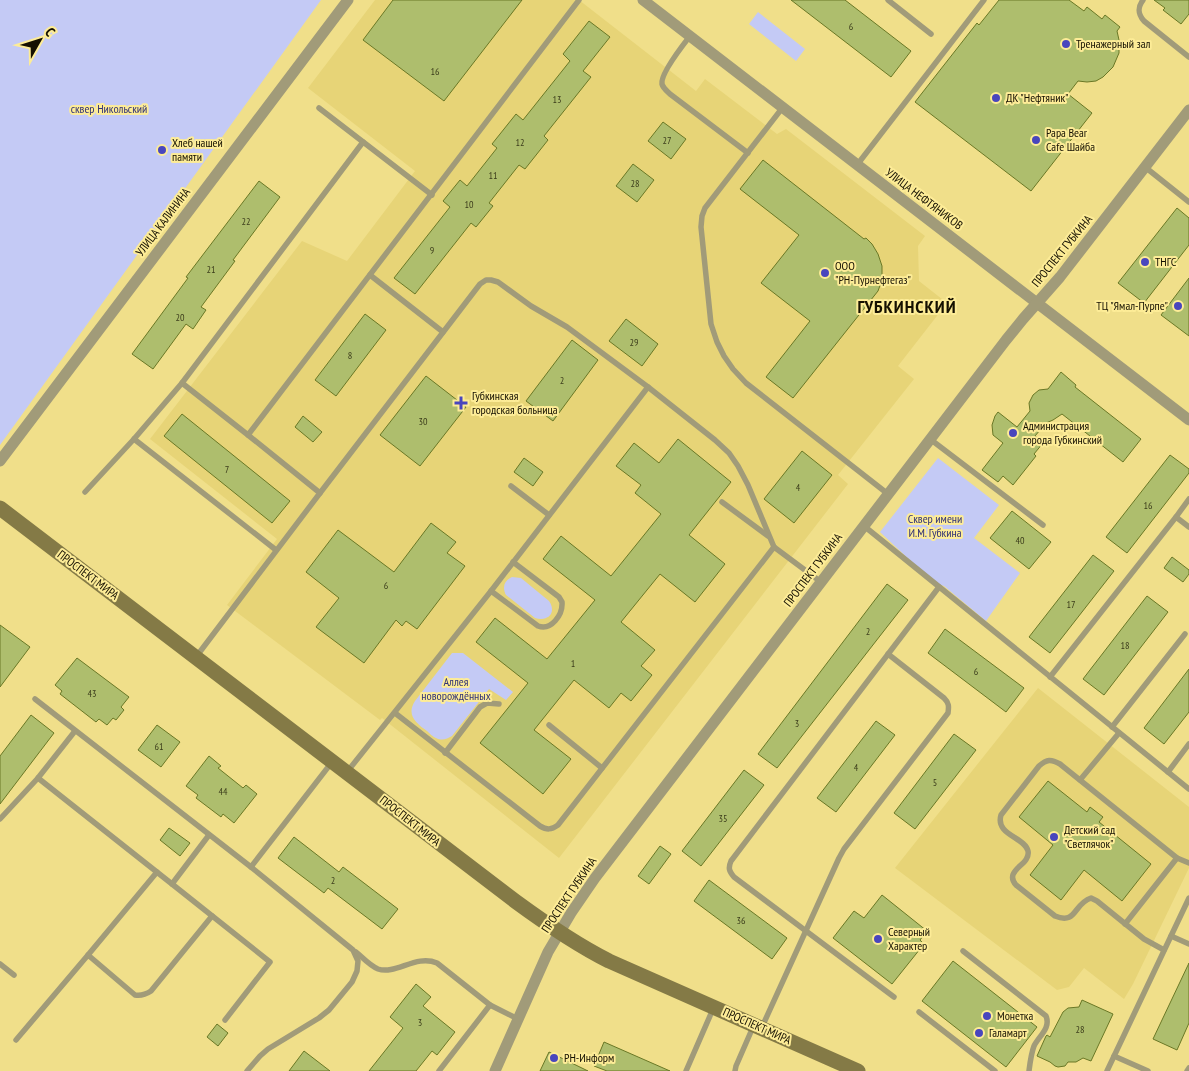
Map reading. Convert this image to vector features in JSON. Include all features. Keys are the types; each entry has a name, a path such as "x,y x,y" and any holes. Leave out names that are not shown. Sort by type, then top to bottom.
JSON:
{"main road":[{"name":"ПРОСПЕКТ МИРА","path":"0,508 515,901 576,944 609,961 858,1071"}],"street":[{"name":"УЛИЦА КАЛИНИНА","path":"0,461 348,0"},
{"name":"УЛИЦА НЕФТЯНИКОВ","path":"643,0 1189,420"},
{"name":"ПРОСПЕКТ ГУБКИНА","path":"495,1071 548,952 595,878 1010,335 1060,277 1189,110"}],"lane":[{"path":"248,435 580,0"},
{"path":"888,0 931,34"},
{"path":"857,165 984,0"},
{"path":"1143,0 1138,9 1139,15 1189,57"},
{"path":"690,36 669,64 662,79 662,84 670,94 748,153"},
{"path":"782,107 705,208 702,216 701,227 711,324 724,356 746,383 888,494"},
{"path":"319,108 432,195"},
{"path":"85,492 182,383 363,142"},
{"path":"1145,167 1188,199"},
{"path":"370,275 444,332"},
{"path":"196,656 480,284 486,280 498,282 531,306 567,327 715,440 729,453 738,466 774,547 821,582"},
{"path":"182,383 320,493"},
{"path":"347,772 648,388"},
{"path":"134,439 276,550"},
{"path":"930,439 1043,525"},
{"path":"511,486 549,515"},
{"path":"1050,677 1189,499"},
{"path":"722,502 770,537"},
{"path":"1176,517 1189,527"},
{"path":"864,526 1189,789"},
{"path":"395,713 540,826 546,829 554,828 774,547"},
{"path":"490,591 538,626 543,628 551,625 561,611 562,602 513,562"},
{"path":"894,997 734,877 730,872 729,866 939,587"},
{"path":"1112,727 1185,634"},
{"path":"735,1071 805,930 835,864 844,849 948,713 949,706 944,698 888,654"},
{"path":"35,699 251,867 374,967 386,970 423,961 431,961 490,1005 518,1019"},
{"path":"445,753 480,707 487,703 499,704"},
{"path":"549,725 602,768"},
{"path":"0,819 38,778 75,731"},
{"path":"1080,780 1119,733"},
{"path":"1168,772 1189,744"},
{"path":"1164,950 1144,939 1091,898 1084,902 1067,919 1054,916 1013,881 1014,874 1026,859 1028,851 1025,846 1004,829 999,820 1039,766 1045,760 1052,760 1060,764 1177,858 1189,863"},
{"path":"251,867 333,762"},
{"path":"38,778 270,962 226,1020"},
{"path":"172,884 210,835"},
{"path":"1125,924 1177,858"},
{"path":"16,1040 157,872"},
{"path":"1107,1071 1189,898"},
{"path":"88,955 135,995 140,996 151,991 212,916"},
{"path":"1171,936 1189,944"},
{"path":"247,1071 268,1049 330,1010 352,982 357,971 358,960 353,950"},
{"path":"963,951 1046,1016 1048,1026 1035,1045 1028,1071"},
{"path":"0,964 14,975"},
{"path":"439,1071 490,1005"},
{"path":"686,1071 714,1007"},
{"path":"919,1012 996,1071"},
{"path":"1114,1056 1148,1071"}],"shaded area":[{"name":"Губкинская городская больница","path":"375,0 579,0 696,91 705,79 777,134 786,129 925,236 918,246 919,281 947,303 898,366 914,379 838,475 848,484 559,858 382,718 380,720 227,605 277,539 150,439 302,241 347,261 415,171 308,88"},
{"name":"Детский сад \"Светлячок\"","path":"1038,688 1189,807 1189,868 1124,999 1084,968 1069,987 1057,990 895,868"}],"green space":[{"name":"сквер Никольский","path":"0,0 321,0 0,445"},
{"path":"758,12 805,49 796,61 749,24"},
{"name":"Сквер имени И.М. Губкина","path":"938,458 999,505 974,538 1020,573 986,621 944,586 934,583 880,532"},
{"path":"512,577 521,578 549,601 552,609 550,616 544,619 535,618 506,595 504,584"},
{"name":"Аллея новорождённых","path":"452,653 463,653 513,692 506,700 489,689 452,736 440,739 432,736 416,722 412,715 412,706"}],"building":[{"path":"393,0 522,0 444,101 363,40"},
{"path":"791,0 845,0 911,51 891,77"},
{"name":"ДК \"Нефтяник\"","path":"999,0 1069,0 1084,11 1087,7 1102,19 1105,15 1120,27 1117,31 1119,53 1113,67 1096,81 1078,81 1068,94 1092,113 1031,191 915,102 977,23 979,25"},
{"path":"1154,0 1189,0 1189,14 1181,24"},
{"path":"589,21 610,37 583,71 591,77 544,136 548,140 525,169 519,165 489,203 493,206 476,227 471,223 415,294 394,278 450,207 443,201 460,180 467,186 497,148 492,144 516,114 523,120 570,61 563,54"},
{"path":"663,122 686,139 671,159 648,141"},
{"name":"ООО \"РН-Пурнефтегаз\"","path":"763,160 864,239 866,238 878,254 882,266 882,280 878,291 793,398 766,377 810,321 761,283 799,235 740,189"},
{"path":"633,164 654,180 637,202 616,186"},
{"path":"259,181 280,197 201,307 206,310 193,329 186,324 153,369 132,354 188,278 186,277"},
{"path":"1177,208 1189,218 1189,245 1144,303 1118,283"},
{"name":"ТЦ \"Ямал-Пурпе\"","path":"1189,278 1189,336 1161,315"},
{"path":"365,314 386,330 336,396 315,380"},
{"path":"626,319 658,344 642,366 609,341"},
{"path":"572,340 598,360 553,421 526,401"},
{"path":"1061,372 1076,385 1075,387 1141,439 1123,462 1062,414 1046,423 1035,436 1043,443 1034,454 1036,456 1013,485 1003,476 998,482 982,470 1003,443 993,435 992,425 995,416 998,412 1017,427 1030,411 1029,403 1033,395 1039,390 1048,389"},
{"path":"426,376 466,407 420,466 380,435"},
{"path":"182,414 290,501 272,523 164,436"},
{"path":"303,416 322,432 313,442 295,427"},
{"path":"678,439 731,482 689,535 725,564 695,602 660,574 621,622 655,650 641,666 652,675 631,701 621,693 609,708 574,680 534,730 571,759 543,794 480,743 528,683 476,642 495,618 547,659 595,600 543,559 561,536 611,576 661,514 635,493 641,485 616,466 634,443 659,463"},
{"path":"802,451 832,475 794,523 764,499"},
{"path":"1170,455 1189,469 1189,473 1127,553 1106,537"},
{"path":"524,458 543,472 533,486 514,472"},
{"path":"1012,511 1051,542 1029,569 990,538"},
{"path":"431,523 456,542 447,553 465,566 417,629 406,621 402,626 396,620 364,663 316,627 339,598 306,572 338,530 394,572"},
{"path":"1093,555 1114,571 1050,653 1029,637"},
{"path":"1172,557 1189,570 1189,574 1183,582 1164,568"},
{"path":"887,584 908,600 777,768 758,754"},
{"path":"1147,596 1168,612 1104,695 1083,679"},
{"path":"0,625 30,647 0,687"},
{"path":"945,629 1024,688 1006,712 928,653"},
{"path":"77,658 129,697 121,707 124,710 116,720 113,718 107,725 99,719 96,722 60,694 62,691 55,685"},
{"path":"1189,669 1189,712 1164,744 1144,728"},
{"path":"31,715 54,733 0,804 0,756"},
{"path":"876,721 895,735 836,812 817,798"},
{"path":"157,725 180,742 161,767 138,750"},
{"path":"954,734 976,750 915,829 894,813"},
{"path":"209,756 221,766 218,768 243,788 246,785 257,794 234,823 223,814 221,817 196,798 198,795 186,786"},
{"path":"744,770 764,785 701,866 682,851"},
{"path":"1048,781 1087,812 1090,807 1103,817 1099,822 1151,864 1122,901 1084,870 1061,900 1030,875 1053,845 1019,817"},
{"path":"169,828 190,843 180,856 160,840"},
{"path":"294,837 339,872 343,867 398,909 382,929 328,888 324,893 278,858"},
{"path":"660,846 671,854 649,884 638,876"},
{"path":"709,880 787,938 772,959 694,901"},
{"name":"Северный Характер","path":"882,895 927,931 920,940 924,944 892,984 833,938 854,911 864,918"},
{"path":"953,961 1037,1027 1006,1067 922,1001"},
{"path":"1189,963 1189,1023 1177,1050 1153,1039"},
{"path":"416,984 431,997 423,1006 455,1032 437,1055 432,1051 416,1071 369,1071 403,1028 390,1017"},
{"path":"1082,1000 1113,1014 1091,1061 1083,1058 1058,1067 1037,1056 1046,1036 1050,1037 1063,1012 1068,1008 1079,1007"},
{"path":"217,1024 228,1033 218,1046 207,1037"},
{"path":"604,1042 670,1071 607,1071 594,1066"},
{"path":"304,1051 330,1071 289,1071"},
{"name":"РН-Информ","path":"549,1052 588,1071 540,1071"}],"place":[{"name":"Тренажерный зал","path":"1066,44"},
{"name":"ДК \"Нефтяник\"","path":"996,98"},
{"name":"Papa Bear Cafe Шайба","path":"1036,140"},
{"name":"Хлеб нашей памяти","path":"162,150"},
{"name":"ТНГС","path":"1145,262"},
{"name":"ООО \"РН-Пурнефтегаз\"","path":"825,273"},
{"name":"ТЦ \"Ямал-Пурпе\"","path":"1178,306"},
{"name":"Губкинская городская больница","path":"461,403"},
{"name":"Администрация города Губкинский","path":"1013,433"},
{"name":"Детский сад \"Светлячок\"","path":"1054,837"},
{"name":"Северный Характер","path":"878,939"},
{"name":"Монетка","path":"987,1016"},
{"name":"Галамарт","path":"979,1033"},
{"name":"РН-Информ","path":"554,1058"}],"district":[{"name":"ГУБКИНСКИЙ","path":"907,307"}]}
